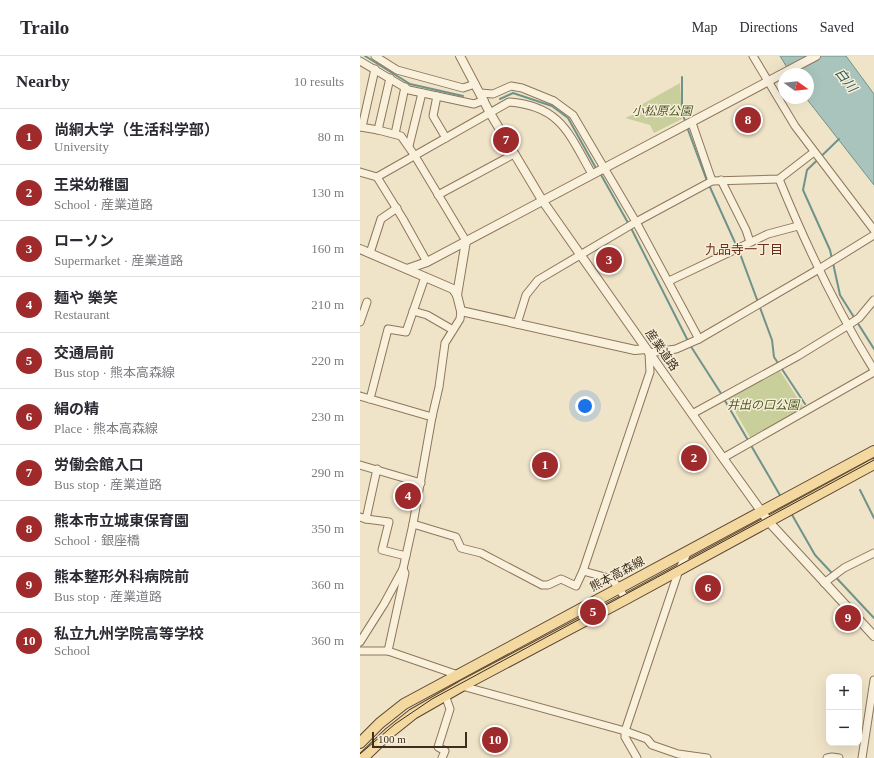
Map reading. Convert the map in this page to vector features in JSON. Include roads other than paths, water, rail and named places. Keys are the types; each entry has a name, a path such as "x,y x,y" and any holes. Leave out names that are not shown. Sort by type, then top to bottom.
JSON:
{"main road":[{"name":"熊本高森線","path":"360,743 380,723 404,704 760,511 874,451"},
{"path":"363,758 388,734 413,714 445,695 769,522 874,464"}],"street":[{"path":"375,56 397,70 463,88 475,84"},
{"name":"産業道路","path":"460,56 490,113 542,200 582,255 722,458 769,522 874,636"},
{"path":"753,56 770,81 795,126 874,230"},
{"path":"406,269 427,262 466,242 542,200 692,123 816,56"},
{"path":"361,61 405,87 422,93 474,104 482,97 511,86 522,88 563,106 573,115 636,222 699,339"},
{"path":"375,69 361,127 401,136 409,146 466,242 457,295"},
{"path":"378,130 390,78"},
{"path":"395,134 405,87"},
{"path":"409,146 422,93"},
{"path":"437,96 433,116 446,138"},
{"path":"377,177 509,102 537,108 554,116 563,125 592,174"},
{"path":"692,123 712,181"},
{"path":"517,324 526,295 538,280 636,222 712,181 779,179 814,152"},
{"path":"438,195 514,154"},
{"path":"360,172 377,177 397,208 427,262"},
{"path":"722,458 874,371 847,326 798,226 779,179"},
{"path":"721,180 746,230 750,242"},
{"path":"370,253 381,219 397,208"},
{"path":"669,281 768,234 798,226"},
{"path":"461,311 635,350 648,351 676,349 699,339 874,235"},
{"path":"360,250 453,289 457,295 461,311 460,320 444,343 440,387 432,417 421,483 403,569 384,604 360,642"},
{"path":"370,399 388,329 406,332 425,277"},
{"path":"692,414 798,356 847,326 859,318 874,300"},
{"path":"360,322 367,302"},
{"path":"413,311 427,315 453,330"},
{"path":"413,524 456,537 462,548 481,553 542,584 548,585 561,579 576,586 583,571 650,372 648,351"},
{"path":"360,396 432,417"},
{"path":"360,464 421,483"},
{"path":"377,469 363,518 389,522 382,550 406,556"},
{"path":"637,758 625,737 625,731 679,570 688,551"},
{"path":"824,583 844,568 874,553"},
{"path":"388,651 404,573 403,569"},
{"path":"583,571 612,579 626,599"},
{"path":"360,651 388,651 458,675"},
{"path":"862,758 874,680"},
{"path":"462,686 625,731 647,739 652,745 678,754 707,758"},
{"path":"442,758 445,751 438,747 450,709 445,695"},
{"path":"827,758 839,758"}],"water":[{"name":"白川","path":"780,56 846,56 874,94 874,185 811,104 814,104 814,68 787,68"}],"waterway":[{"path":"365,56 410,84 463,96"},
{"path":"682,77 682,113 686,123"},
{"path":"500,99 513,93 552,106 568,118 597,170"},
{"path":"687,127 707,181"},
{"path":"832,259 830,250 803,190 807,170 839,139"},
{"path":"600,173 632,230 688,341"},
{"path":"709,185 737,247"},
{"path":"739,251 772,340 774,357 805,404"},
{"path":"833,263 840,295 874,349"},
{"path":"690,345 722,395"},
{"path":"724,399 781,497"},
{"path":"860,490 874,518"},
{"path":"791,513 815,555 874,618"}],"tram line":[{"path":"360,754 395,724 432,699 874,460"}],"place":[{"name":"熊本市立城東保育園","path":"748,120"},
{"name":"労働会館入口","path":"506,140"},
{"name":"ローソン","path":"609,260"},
{"name":"王栄幼稚園","path":"694,458"},
{"name":"尚絅大学（生活科学部）","path":"545,465"},
{"name":"麺や 樂笑","path":"408,496"},
{"name":"絹の精","path":"708,588"},
{"name":"交通局前","path":"593,612"},
{"name":"熊本整形外科病院前","path":"848,618"},
{"name":"私立九州学院高等学校","path":"495,740"}],"district":[{"name":"九品寺一丁目","path":"744,249"}],"park label":[{"name":"小松原公園","path":"662,111"},
{"name":"井出の口公園","path":"763,405"}]}
